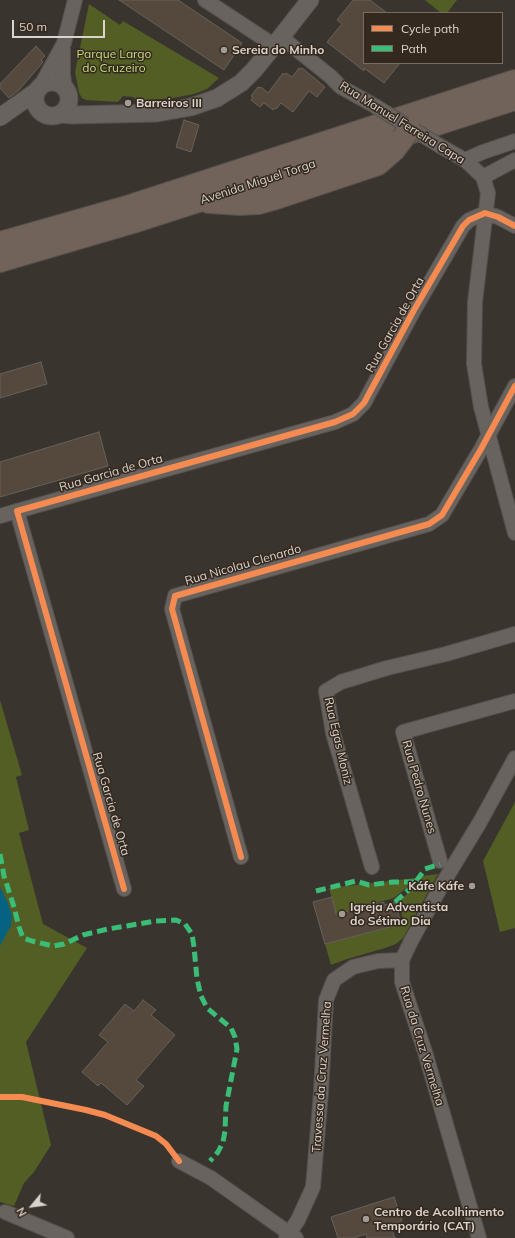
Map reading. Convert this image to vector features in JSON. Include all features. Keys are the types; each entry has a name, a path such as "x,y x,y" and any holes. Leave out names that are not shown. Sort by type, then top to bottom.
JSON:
{"highway":[{"path":"481,92 505,74 515,70"},
{"name":"Avenida Miguel Torga","path":"0,243 130,206 515,81"},
{"name":"Avenida Miguel Torga","path":"0,261 134,222 515,99"},
{"path":"200,201 240,204 259,203 273,199 378,164 394,150 407,132"}],"street":[{"path":"4,115 22,112 42,113 48,116 53,116 64,101 64,43 75,0"},
{"name":"Rua Manuel Ferreira Capa","path":"205,0 266,40 278,42 330,76 341,87 374,106 407,132 440,146 465,160 483,177"},
{"path":"4,115 47,83 53,82 58,83 64,101 72,115 156,113 191,107 217,98 241,83 254,70 278,42 310,0"},
{"path":"42,113 36,104 35,98 64,43"},
{"path":"465,160 515,141"},
{"path":"515,160 483,177 488,193 475,302 474,364 481,407 488,436 515,533"},
{"path":"485,213 498,216 515,226"},
{"name":"Rua Garcia de Orta","path":"124,889 17,511 335,422 353,414 364,403 414,310 462,228 469,220 485,213"},
{"path":"488,436 515,386"},
{"name":"Rua Nicolau Clenardo","path":"241,857 172,609 175,596 428,524 442,515 488,436"},
{"path":"0,516 17,511"},
{"name":"Rua Egas Moniz","path":"372,867 333,733 326,691 341,682 387,668 446,654 515,634"},
{"name":"Rua Pedro Nunes","path":"440,861 403,732 515,701"},
{"name":"Rua da Cruz Vermelha","path":"480,1238 425,1052 402,982 402,960 443,883 480,822 515,758"},
{"name":"Travessa da Cruz Vermelha","path":"290,1237 313,1187 321,1092 326,1000 334,980 353,968 378,962 402,960"},
{"path":"179,1161 211,1178 290,1237"},
{"path":"5,1212 67,1238"}],"green space":[{"path":"425,0 457,0 448,12 440,12"},
{"name":"Parque Largo do Cruzeiro","path":"89,4 120,25 123,21 219,78 207,89 194,94 173,98 138,101 133,97 123,96 118,102 86,100 82,98 79,93 75,72"},
{"path":"0,700 22,775 16,777 29,830 19,833 43,924 87,948 26,1042 51,1145 34,1172 24,1183 14,1206 0,1202"},
{"path":"515,802 515,928 500,932 483,861"},
{"path":"438,874 403,938 396,944 331,965 325,944 401,924 404,921 398,902 412,890 422,876"},
{"path":"416,878 409,886 394,898 336,914 329,888"}],"water":[{"path":"0,887 12,915 11,925 0,946"}],"building":[{"path":"119,0 178,0 242,43 224,70"},
{"path":"353,0 370,0 386,12 363,12 363,64 399,64 384,83 364,68 364,71 327,42 342,24 337,20"},
{"path":"36,46 45,56 41,60 43,62 19,90 9,98 0,88 0,84"},
{"path":"299,68 302,68 325,87 317,97 309,91 293,112 281,103 276,109 275,108 273,110 264,103 260,107 251,100 253,97 251,96 258,87 261,87 268,93 283,73 285,75 286,73 292,77"},
{"path":"184,120 199,125 191,152 176,147"},
{"path":"41,362 47,384 0,398 0,374"},
{"path":"99,432 108,466 0,497 0,462"},
{"name":"Igreja Adventista do Sétimo Dia","path":"332,897 336,914 384,902 384,905 395,902 401,924 325,944 313,902"},
{"path":"143,1000 156,1010 151,1015 175,1035 136,1080 144,1086 127,1105 101,1083 98,1086 82,1072 108,1042 99,1035 125,1004 134,1011"},
{"name":"Centro de Acolhimento Temporário (CAT)","path":"394,1197 402,1221 390,1225 395,1238 367,1238 366,1234 353,1238 338,1238 331,1217"}],"marked path":[{"path":"0,854 4,876 23,938 53,946 64,944 83,935 108,929 156,921 176,920 185,924 192,934 197,979 201,996 207,1008 231,1028 235,1037 237,1049 226,1106 223,1142 218,1152 210,1161"},
{"path":"395,902 412,887 425,869 440,864"},
{"path":"316,891 356,881 369,885 393,882 415,882"}],"cycle path":[{"path":"124,889 17,511 335,422 353,414 364,403 414,310 463,226 469,220 485,213 498,217 515,226"},
{"path":"241,857 172,609 175,596 429,524 442,515 481,449 515,386"},
{"path":"0,1097 22,1097 105,1115 156,1136 166,1144 179,1161"}],"place":[{"name":"Sereia do Minho","path":"224,50"},
{"name":"Barreiros III","path":"128,103"},
{"name":"Káfe Káfe","path":"472,886"},
{"name":"Igreja Adventista do Sétimo Dia","path":"342,914"},
{"name":"Centro de Acolhimento Temporário (CAT)","path":"366,1219"}]}
